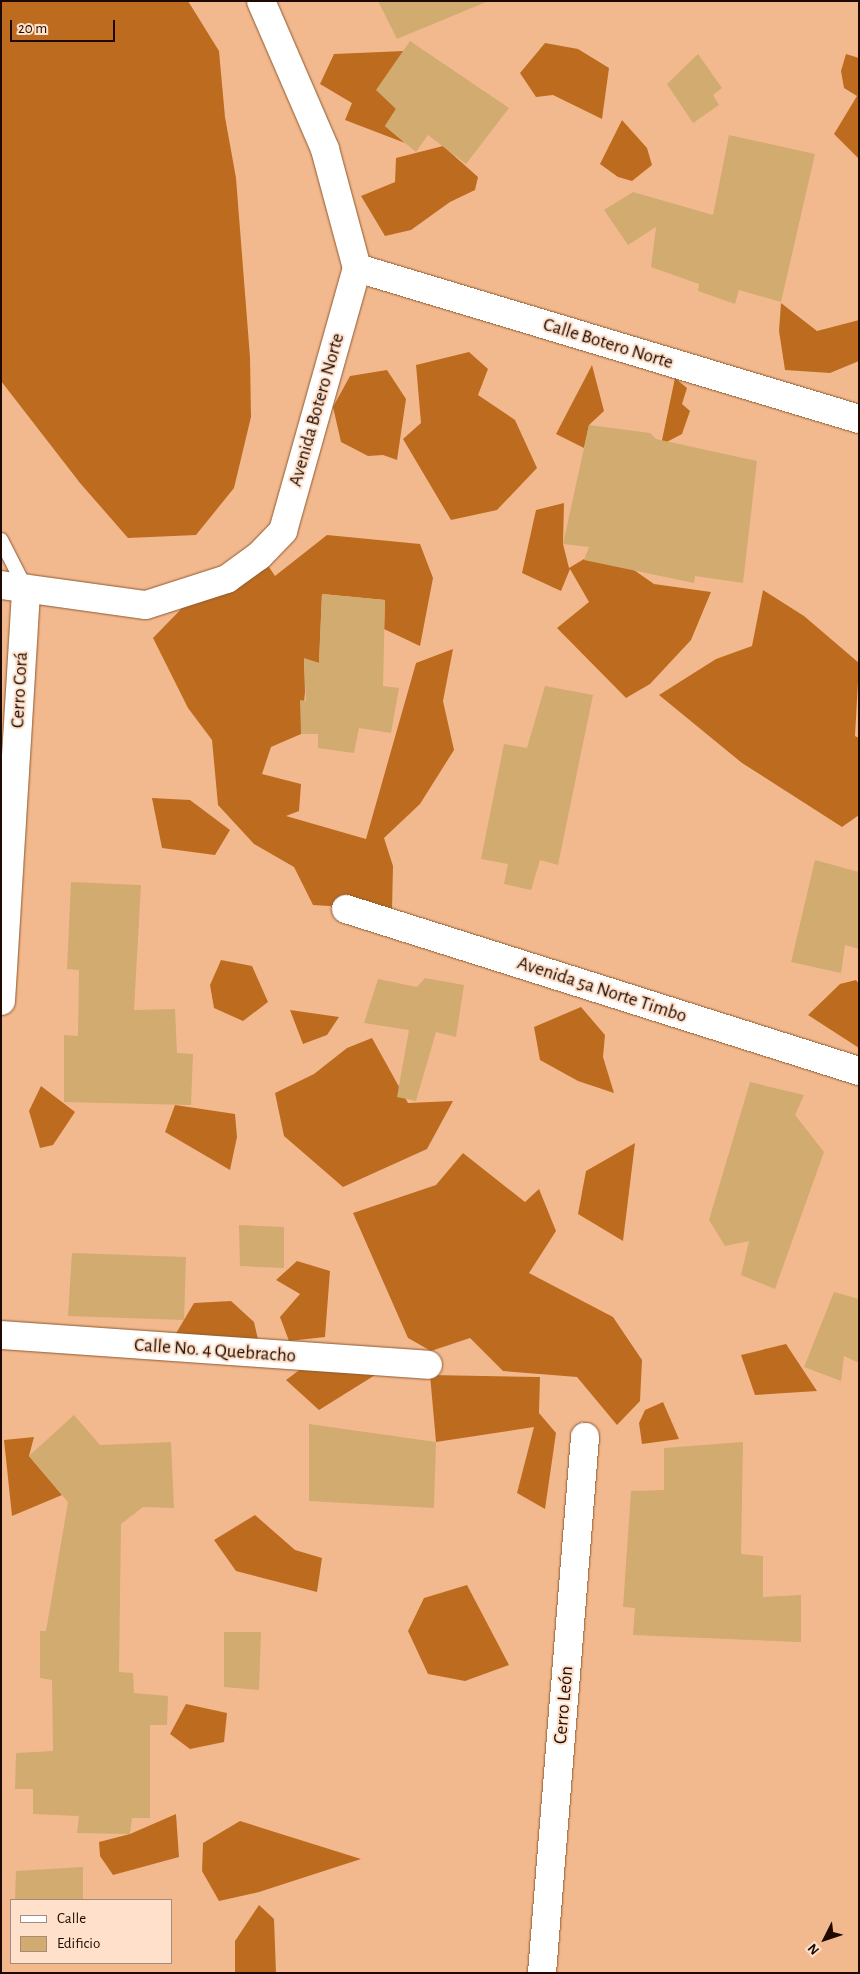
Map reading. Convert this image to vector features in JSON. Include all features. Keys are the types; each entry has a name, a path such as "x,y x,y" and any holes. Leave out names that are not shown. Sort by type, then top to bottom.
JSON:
{"street":[{"path":"261,1 324,149 357,268"},
{"name":"Calle Botero Norte","path":"357,268 859,419"},
{"name":"Avenida Botero Norte","path":"14,587 146,605 228,579 258,556 283,531 357,268"},
{"name":"Cerro Corá","path":"1,1001 14,587"},
{"name":"Avenida 5a Norte Timbo","path":"346,909 859,1071"},
{"name":"Calle No. 4 Quebracho","path":"1,1335 428,1365"},
{"name":"Cerro León","path":"542,1973 585,1437"}],"lane":[{"path":"1,540 14,587"}],"shaded area":[{"path":"1,1 188,1 219,51 225,117 236,178 250,357 251,417 234,488 196,535 128,538 80,483 1,381"},
{"path":"545,43 578,49 609,68 602,119 553,95 536,97 520,73"},
{"path":"404,51 396,109 385,126 405,143 345,120 352,103 320,84 334,54"},
{"path":"846,54 859,58 859,159 834,134 857,96 844,88 841,71"},
{"path":"622,120 647,148 652,165 632,181 618,177 600,164"},
{"path":"443,146 478,177 475,190 450,202 411,230 385,236 361,196 395,182 396,158"},
{"path":"781,303 817,331 859,320 859,361 830,373 785,370 779,331"},
{"path":"469,352 488,369 478,395 515,420 537,468 497,510 451,520 403,439 421,423 416,365"},
{"path":"592,365 604,411 589,425 584,448 556,434"},
{"path":"387,370 406,399 397,460 383,455 368,456 341,442 333,407 350,376"},
{"path":"675,378 687,388 682,404 690,411 682,434 661,445"},
{"path":"564,503 563,544 569,568 584,559 621,561 654,584 711,592 691,640 650,684 626,698 557,628 589,602 570,569 561,591 522,573 536,510"},
{"path":"327,535 420,544 433,578 420,646 384,629 385,600 322,594 319,663 304,659 305,692 301,734 271,747 262,774 301,784 299,811 286,816 366,839 416,663 453,649 443,701 454,750 420,804 384,838 393,866 392,910 313,905 294,867 254,844 218,805 212,740 188,708 153,638 186,604 265,561 275,576"},
{"path":"763,590 804,616 859,663 855,736 859,738 859,815 842,827 742,763 659,695 716,659 752,646"},
{"path":"152,798 190,800 230,830 215,855 162,848"},
{"path":"221,960 252,966 268,1002 243,1021 214,1008 210,985"},
{"path":"856,980 859,984 859,1048 808,1015 840,984"},
{"path":"581,1007 605,1035 603,1057 614,1093 578,1081 540,1060 534,1027"},
{"path":"290,1010 339,1017 327,1035 303,1044"},
{"path":"372,1038 408,1103 453,1101 427,1149 343,1187 284,1136 275,1093 314,1074 347,1048"},
{"path":"41,1086 75,1112 53,1145 40,1148 29,1111"},
{"path":"175,1105 235,1114 237,1137 230,1170 165,1132"},
{"path":"635,1143 623,1241 578,1214 586,1171"},
{"path":"463,1153 525,1202 539,1189 556,1231 529,1273 613,1317 642,1360 640,1401 617,1425 577,1377 503,1371 470,1338 431,1351 408,1338 353,1213 436,1185"},
{"path":"297,1261 330,1271 325,1337 289,1341 280,1317 300,1294 276,1280"},
{"path":"231,1301 254,1322 259,1344 175,1335 194,1303"},
{"path":"786,1344 817,1391 755,1395 741,1355"},
{"path":"314,1359 380,1372 319,1410 286,1380"},
{"path":"430,1375 540,1377 539,1413 556,1433 545,1509 517,1493 534,1427 436,1442"},
{"path":"663,1402 679,1439 642,1444 639,1423 645,1410"},
{"path":"34,1437 29,1456 62,1495 12,1516 4,1440"},
{"path":"255,1515 295,1550 322,1558 317,1592 236,1571 214,1540"},
{"path":"467,1585 509,1665 465,1681 428,1674 408,1631 424,1598"},
{"path":"186,1704 227,1713 224,1742 190,1749 170,1734"},
{"path":"176,1814 179,1857 113,1875 100,1856 99,1842 130,1834"},
{"path":"240,1821 361,1859 259,1892 219,1901 202,1871 203,1843"},
{"path":"259,1905 274,1919 276,1973 235,1973 235,1941"}],"building":[{"path":"378,1 486,1 486,2 397,39"},
{"path":"410,41 509,108 466,164 428,135 416,152 385,126 396,109 376,90"},
{"path":"698,54 722,88 713,95 719,105 693,123 667,84"},
{"path":"729,135 815,154 781,302 739,290 735,304 698,291 699,284 651,267 656,227 628,245 604,210 633,192 713,215"},
{"path":"589,425 650,433 656,439 757,461 743,583 695,576 694,583 584,560 589,547 563,544"},
{"path":"322,594 385,600 383,686 399,688 391,733 359,728 354,753 318,748 318,734 301,734 300,700 306,701 304,658 319,663"},
{"path":"545,686 593,695 558,865 540,860 531,890 504,884 508,864 481,859 504,744 527,748"},
{"path":"815,860 859,872 859,949 845,945 841,973 791,962"},
{"path":"71,882 141,885 134,1010 175,1009 177,1053 193,1054 191,1105 64,1102 64,1035 78,1036 79,970 67,969"},
{"path":"425,978 464,985 456,1037 436,1032 416,1101 397,1097 409,1030 364,1023 378,979 417,987"},
{"path":"750,1082 804,1095 795,1115 824,1152 775,1289 741,1275 749,1241 725,1246 709,1220"},
{"path":"239,1225 284,1227 284,1268 240,1266"},
{"path":"72,1253 186,1257 184,1320 68,1316"},
{"path":"834,1292 859,1299 859,1363 844,1356 841,1381 804,1367"},
{"path":"74,1415 100,1445 171,1442 174,1508 143,1507 121,1524 119,1672 133,1673 134,1693 168,1696 167,1725 150,1725 150,1818 132,1818 130,1834 77,1833 79,1816 33,1814 33,1789 15,1789 16,1753 53,1751 52,1680 40,1678 40,1631 46,1631 68,1502 29,1456"},
{"path":"309,1424 436,1442 434,1508 309,1501"},
{"path":"743,1442 741,1554 763,1556 763,1597 801,1595 801,1642 633,1635 635,1608 623,1607 631,1491 664,1490 664,1448"},
{"path":"224,1632 261,1632 259,1690 224,1687"},
{"path":"83,1867 83,1899 15,1899 16,1871"}]}
